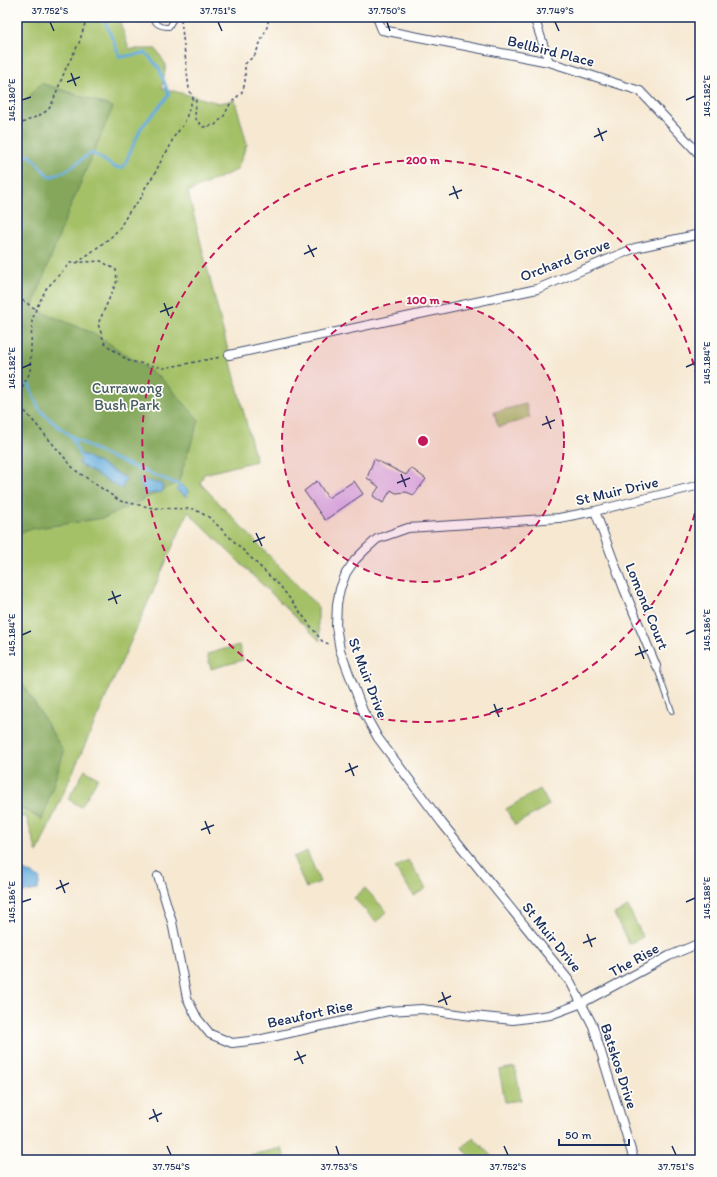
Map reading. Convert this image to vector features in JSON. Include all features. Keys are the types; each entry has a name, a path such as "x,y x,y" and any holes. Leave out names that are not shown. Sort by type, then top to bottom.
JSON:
{"street":[{"name":"Bellbird Place","path":"376,17 382,30 549,62 640,91 700,155"},
{"path":"534,17 549,62"},
{"name":"Orchard Grove","path":"229,355 537,289 635,248 700,234"},
{"name":"St Muir Drive","path":"582,1003 571,983 442,823 378,738 363,711 340,650 336,626 337,604 340,589 346,573 355,560 377,539 408,528 559,518 595,512 700,485"},
{"name":"Lomond Court","path":"595,512 624,589 656,666"},
{"name":"Beaufort Rise","path":"158,876 172,922 187,998 197,1018 210,1034 232,1043 258,1040 388,1011 422,1009 513,1020 550,1015 582,1003"},
{"name":"The Rise","path":"582,1003 669,956 700,943"},
{"name":"Batskos Drive","path":"582,1003 593,1026 634,1160"}],"lane":[{"path":"152,17 155,24 161,27 169,27 175,17"},
{"name":"Lomond Court","path":"656,666 672,711"}],"path":[{"path":"17,126 43,113 51,106 66,68 79,43 87,17"},
{"path":"175,17 181,18 189,89 193,98 196,99 195,118 203,127 215,125 224,116 230,104 242,92 245,83 245,64 255,55 267,27 269,17"},
{"path":"77,263 119,229 129,212 141,198 145,188 169,149 173,138 184,124 193,98"},
{"path":"17,398 30,372 32,321 36,309 46,289 70,264 101,261 116,270 118,281 98,324 105,344 129,361 164,368 229,355"},
{"path":"17,297 36,309"},
{"path":"17,402 75,470 120,501 153,508 194,508 210,518 281,587 322,641 340,650"}],"green space":[{"name":"Currawong Bush Park","path":"17,17 121,17 121,25 129,49 156,49 166,65 162,88 219,103 235,100 247,144 237,170 188,192 256,461 204,474 200,483 318,607 320,641 188,512 37,853 26,816 17,818"},
{"path":"41,83 113,107 66,217 32,308 95,334 162,379 199,420 178,483 104,518 25,530 17,537 17,110"},
{"path":"526,404 530,418 498,427 494,412"},
{"path":"239,645 243,660 211,669 207,654"},
{"path":"17,674 64,752 42,820 17,805"},
{"path":"85,770 98,778 81,807 68,799"},
{"path":"540,789 549,805 515,825 506,809"},
{"path":"307,851 320,882 306,888 293,857"},
{"path":"408,860 426,888 414,896 395,868"},
{"path":"365,888 387,912 376,922 354,898"},
{"path":"628,907 643,937 629,944 614,914"},
{"path":"515,1067 521,1100 505,1102 499,1070"},
{"path":"473,1137 495,1160 474,1160 462,1148"},
{"path":"282,1148 285,1160 251,1160 250,1155"}],"water":[{"path":"82,454 126,478 122,489 79,464"},
{"path":"138,479 162,484 162,492 146,494"},
{"path":"180,485 188,490 187,497 176,490"},
{"path":"17,867 40,878 38,890 17,893"}],"building":[{"path":"374,459 406,475 411,468 426,479 414,495 406,492 396,493 391,490 383,503 373,496 379,487 367,478"},
{"path":"317,481 328,498 354,481 363,494 325,520 304,491"}],"waterway":[{"path":"17,153 31,156 49,177 75,165 90,153 98,156 114,167 123,168 141,128 169,95 159,68 146,53 120,57 105,21 106,17"},
{"path":"17,215 21,221 20,235 17,236"},
{"path":"29,384 37,406 56,425 72,436 106,455 180,485"},
{"path":"71,436 81,458"}]}
